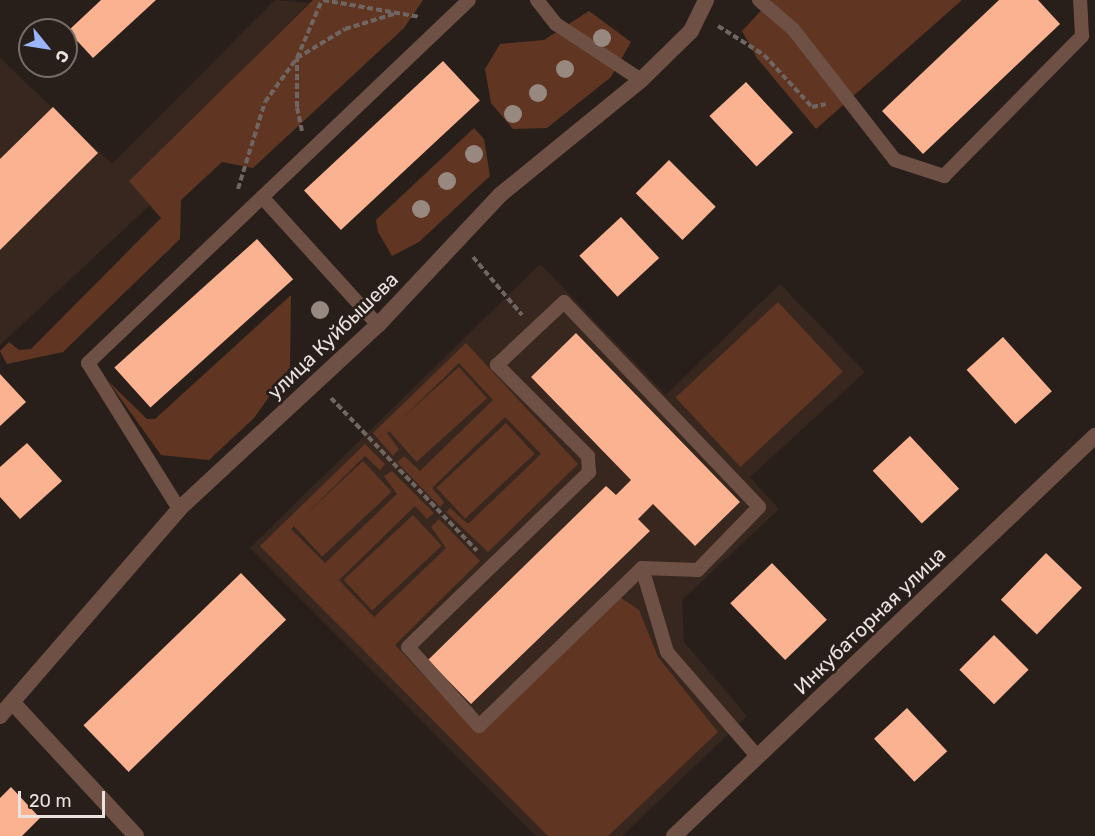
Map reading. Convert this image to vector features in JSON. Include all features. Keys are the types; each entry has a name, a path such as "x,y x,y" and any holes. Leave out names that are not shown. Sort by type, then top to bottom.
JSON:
{"street":[{"name":"улица Куйбышева","path":"0,716 179,509 378,325 500,195 641,81 691,31 703,7"},
{"name":"Инкубаторная улица","path":"674,836 1095,436"},
{"path":"13,703 136,836"}],"lane":[{"path":"179,509 88,363 469,0"},
{"path":"537,0 556,24 641,81"},
{"path":"759,0 793,28 896,160 944,176 1082,36 1080,0"},
{"path":"262,197 378,325"},
{"path":"564,302 759,507 698,570 642,568 479,726 408,648 492,566 589,472 588,456 497,365 564,302"},
{"path":"642,568 667,652 758,757"}],"path":[{"path":"229,229 243,166 265,102 297,58 323,0 447,21"},
{"path":"703,7 764,55 812,107 847,99"},
{"path":"297,58 345,29 398,13"},
{"path":"297,58 301,130 316,146"},
{"path":"459,240 534,330"},
{"path":"316,382 492,566"}],"shaded area":[{"path":"275,0 309,3 130,180 151,204 0,345 0,58 18,75 18,78 21,78 112,164"},
{"path":"313,0 423,0 404,28 253,168 222,162 181,200 180,239 63,352 7,364 0,351 9,342 19,350 31,349 161,218 129,181"},
{"path":"771,0 962,0 816,129 757,58 742,31"},
{"path":"589,11 631,42 611,77 547,128 513,129 491,103 485,69 500,44 544,40"},
{"path":"474,128 484,139 490,176 419,242 392,256 378,232 376,220"},
{"path":"540,264 666,395 780,284 865,372 750,477 779,509 682,600 684,642 747,716 622,836 536,836 250,548"},
{"path":"291,295 290,367 254,418 209,460 161,455 108,381 147,419 155,419"},
{"path":"778,302 843,371 740,467 676,397"},
{"path":"466,343 578,464 488,552 446,512 450,508 468,524 541,454 505,417 432,488 444,502 440,507 397,462 404,456 420,471 493,400 459,363 387,433 399,449 393,456 373,433"},
{"path":"459,367 487,398 417,462 388,431"},
{"path":"506,423 535,454 465,519 437,488"},
{"path":"365,444 385,464 380,470 365,456 291,529 325,563 397,494 384,476 392,471 434,513 427,519 415,506 339,580 374,617 446,548 431,527 439,519 480,561 395,645 478,733 620,597 639,610 658,657 718,732 608,836 548,836 260,546"},
{"path":"363,461 392,492 322,557 294,526"},
{"path":"413,515 442,546 372,611 344,580"}],"building":[{"path":"101,0 156,0 93,58 78,42 78,22"},
{"path":"999,0 1038,0 1060,24 923,154 882,111"},
{"path":"443,61 480,100 341,230 304,191"},
{"path":"746,82 793,132 756,167 709,116"},
{"path":"53,107 98,153 0,250 0,159"},
{"path":"669,160 716,207 682,240 636,193"},
{"path":"621,217 659,258 618,297 579,256"},
{"path":"257,239 293,279 150,408 114,367"},
{"path":"576,333 740,502 695,546 653,504 638,519 650,531 471,704 428,660 606,486 616,495 631,480 531,377"},
{"path":"1003,337 1052,391 1015,424 967,370"},
{"path":"0,374 26,402 0,426"},
{"path":"910,436 959,489 922,523 873,471"},
{"path":"27,443 62,481 20,519 0,497 0,467"},
{"path":"1046,553 1082,588 1037,634 1001,600"},
{"path":"772,563 827,620 785,660 730,603"},
{"path":"241,573 286,620 129,772 83,725"},
{"path":"994,635 1029,670 994,704 959,670"},
{"path":"907,708 947,751 914,782 874,739"},
{"path":"11,787 40,818 22,836 0,836 0,798"}]}
